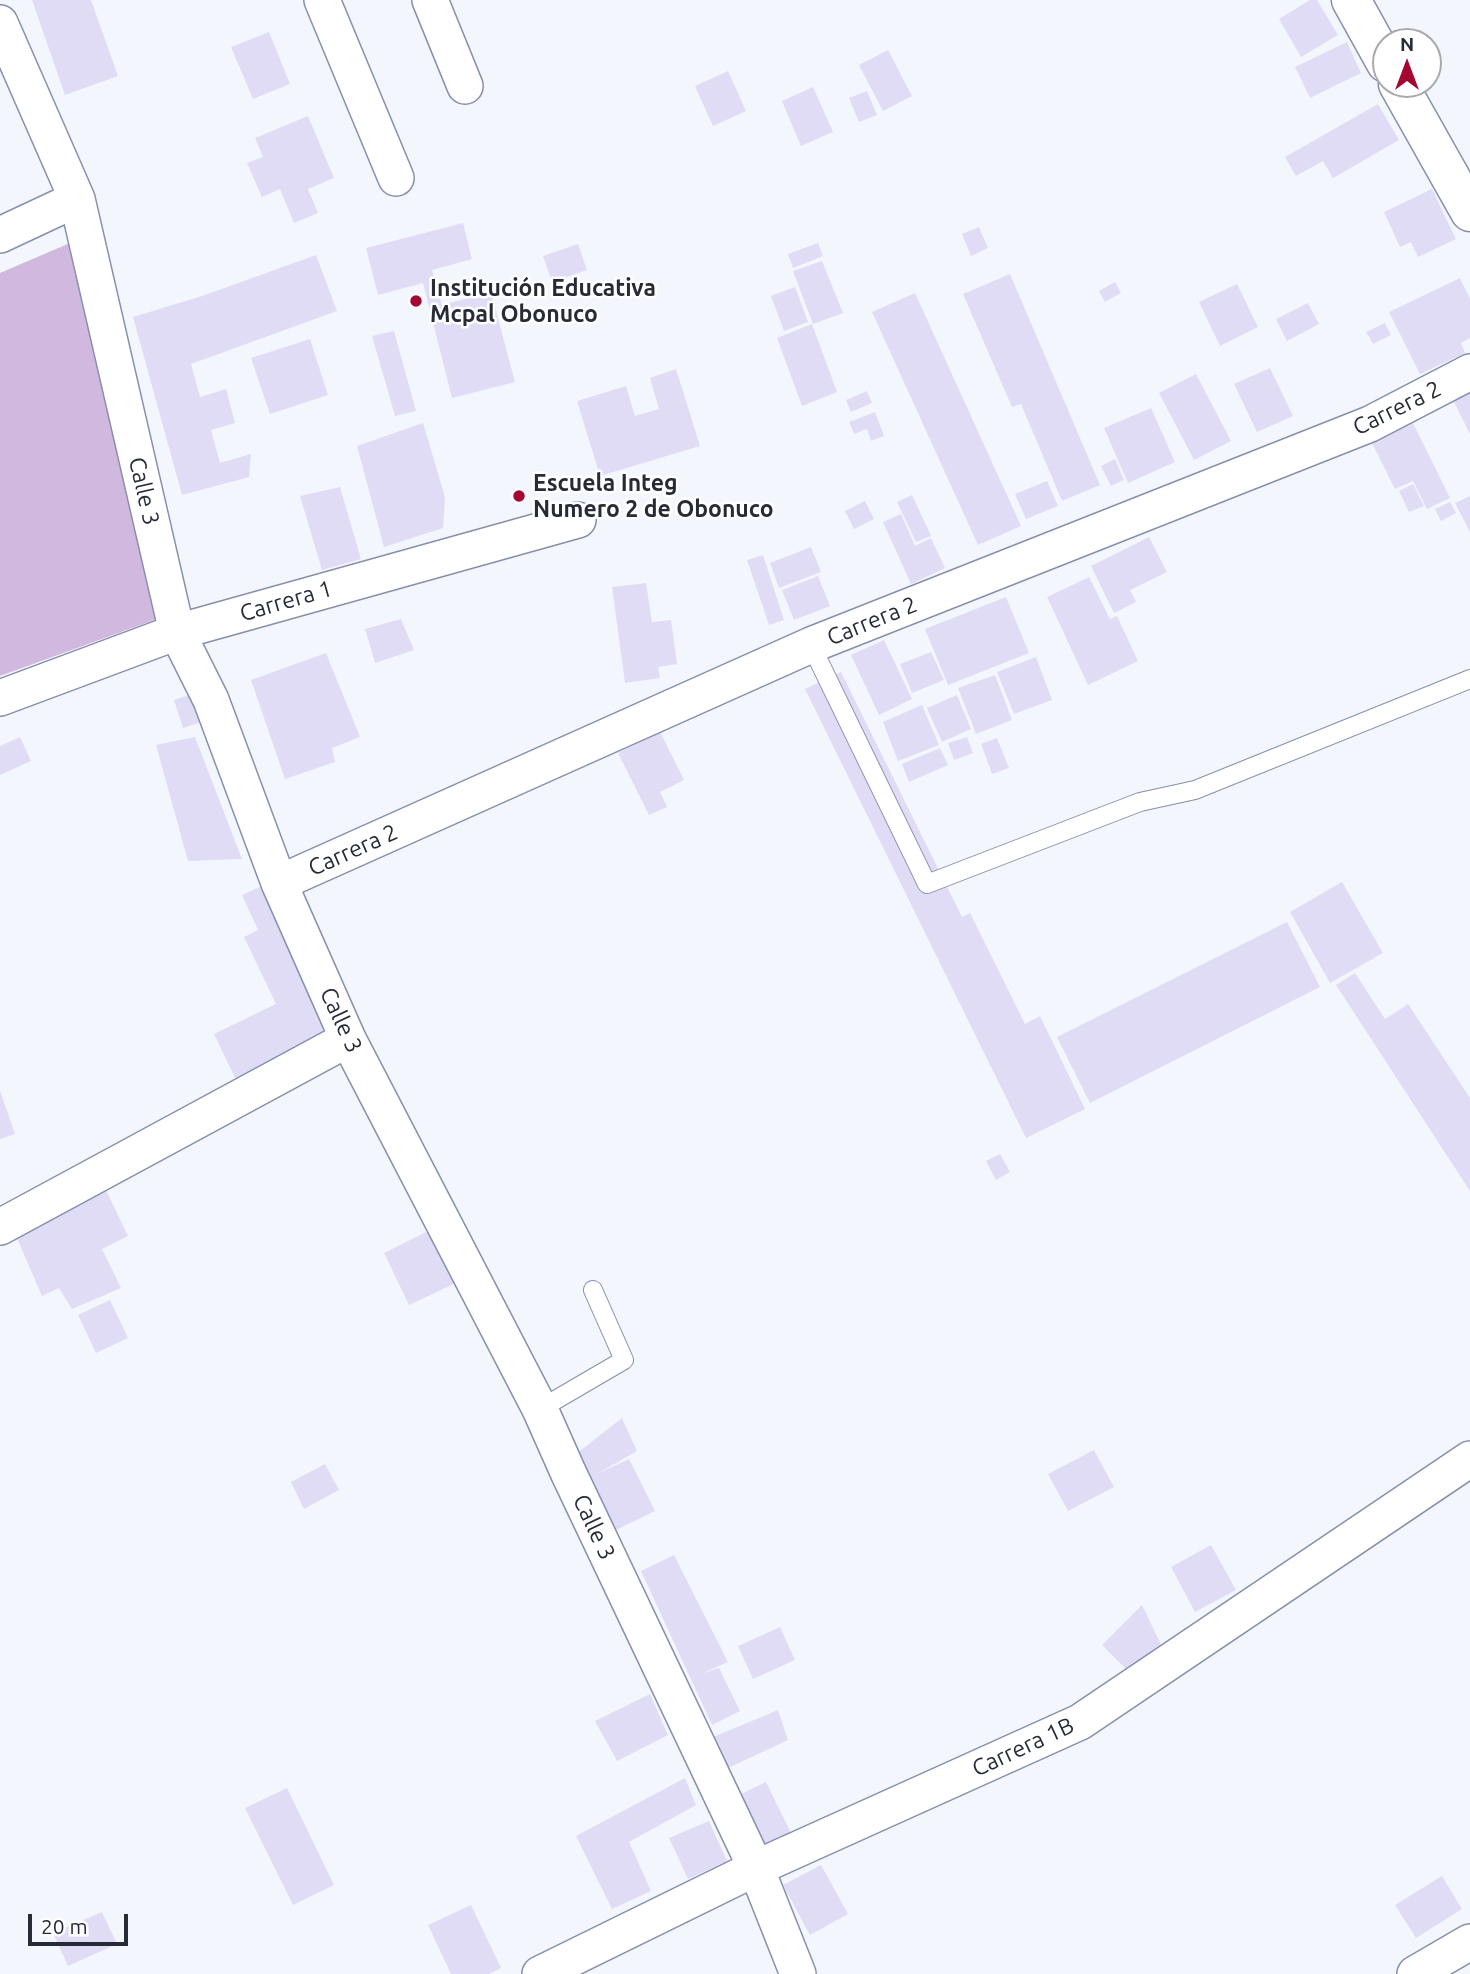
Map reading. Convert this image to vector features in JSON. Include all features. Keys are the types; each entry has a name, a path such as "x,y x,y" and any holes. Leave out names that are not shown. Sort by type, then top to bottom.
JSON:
{"street":[{"path":"322,0 396,178"},
{"path":"430,0 465,86"},
{"path":"1351,0 1372,38"},
{"name":"Calle 3","path":"0,23 77,200 177,632 211,700 279,883 348,1039 540,1409 756,1868 798,1974"},
{"path":"1406,98 1470,212"},
{"path":"0,235 77,200"},
{"name":"Carrera 2","path":"279,883 811,645 1370,424 1470,372"},
{"name":"Carrera 1","path":"0,698 177,632 578,520"},
{"path":"0,1227 348,1039"},
{"name":"Carrera 1B","path":"541,1974 756,1868 1080,1722 1470,1458"},
{"path":"1415,1974 1470,1942"}],"lane":[{"path":"811,645 927,884 1140,802 1195,790 1470,679"},
{"path":"540,1409 624,1360 593,1290"}],"shaded area":[{"path":"70,243 168,615 0,676 0,273"}],"building":[{"path":"32,0 91,0 118,76 65,95"},
{"path":"1310,0 1317,0 1338,35 1301,57 1279,19"},
{"path":"269,32 290,84 253,99 231,47"},
{"path":"1347,42 1361,73 1310,98 1295,67"},
{"path":"888,50 912,96 883,111 859,65"},
{"path":"728,71 746,111 713,126 695,86"},
{"path":"813,87 833,132 801,146 782,101"},
{"path":"867,91 877,115 859,122 849,98"},
{"path":"1378,104 1399,140 1333,178 1323,161 1296,176 1285,157"},
{"path":"308,116 334,178 308,189 318,213 294,223 280,189 262,197 247,163 263,157 255,138"},
{"path":"1432,189 1456,239 1418,257 1411,242 1400,247 1384,212"},
{"path":"463,223 472,259 432,270 442,305 491,292 515,382 452,398 423,283 378,295 366,248"},
{"path":"979,227 988,248 971,256 962,234"},
{"path":"818,243 823,256 793,268 788,254"},
{"path":"578,244 587,270 552,282 543,256"},
{"path":"316,255 337,311 191,364 200,397 226,389 235,423 211,430 220,463 251,454 249,477 182,495 133,317 202,296"},
{"path":"822,261 843,313 813,324 793,271"},
{"path":"1010,274 1100,485 1062,501 1021,404 1012,407 963,294"},
{"path":"1460,278 1470,299 1470,338 1461,343 1465,353 1420,374 1389,312"},
{"path":"1115,282 1121,293 1105,302 1099,291"},
{"path":"1237,284 1258,327 1220,346 1199,302"},
{"path":"795,287 808,322 784,331 771,296"},
{"path":"915,293 1021,526 978,545 872,312"},
{"path":"1308,303 1319,324 1287,341 1276,319"},
{"path":"1385,323 1391,335 1373,344 1366,332"},
{"path":"812,324 837,392 802,406 777,338"},
{"path":"394,331 416,411 395,416 372,336"},
{"path":"310,339 328,395 270,414 251,358"},
{"path":"1270,368 1293,416 1257,432 1234,384"},
{"path":"676,369 700,446 600,476 577,401 626,386 635,416 659,409 650,378"},
{"path":"1196,374 1231,441 1194,460 1159,393"},
{"path":"867,391 872,403 851,412 846,400"},
{"path":"1470,392 1470,434 1453,400"},
{"path":"1151,408 1175,462 1128,483 1104,428"},
{"path":"875,412 884,436 871,441 867,429 854,434 849,422"},
{"path":"423,423 445,497 443,528 384,547 357,446"},
{"path":"1413,423 1450,498 1427,509 1413,481 1395,489 1372,443"},
{"path":"1115,459 1124,480 1111,486 1101,466"},
{"path":"1047,481 1058,506 1026,519 1015,494"},
{"path":"1413,484 1424,506 1409,512 1399,491"},
{"path":"340,487 361,559 322,570 300,496"},
{"path":"912,495 931,536 916,542 897,502"},
{"path":"1470,496 1470,532 1455,503"},
{"path":"865,501 874,519 854,529 845,511"},
{"path":"1450,502 1456,513 1441,521 1435,509"},
{"path":"901,514 915,546 931,538 945,568 911,584 883,522"},
{"path":"1149,537 1167,572 1130,590 1136,602 1114,613 1091,566"},
{"path":"811,547 821,572 779,588 770,563"},
{"path":"763,555 784,620 769,625 747,560"},
{"path":"818,576 830,606 794,620 782,590"},
{"path":"1089,577 1110,619 1117,616 1138,661 1088,685 1047,597"},
{"path":"646,583 652,622 671,620 677,664 658,667 660,678 625,683 612,587"},
{"path":"1006,597 1029,653 948,685 925,629"},
{"path":"401,619 414,650 375,663 365,629"},
{"path":"884,640 912,699 879,715 851,655"},
{"path":"931,652 944,680 912,693 900,664"},
{"path":"326,653 360,737 332,748 335,762 285,779 251,680"},
{"path":"1036,657 1052,700 1014,714 997,672"},
{"path":"841,672 962,917 970,913 1025,1024 1040,1016 1085,1109 1026,1138 805,689"},
{"path":"995,675 1012,720 976,734 958,688"},
{"path":"201,691 210,719 183,728 174,700"},
{"path":"957,695 971,729 942,742 927,708"},
{"path":"922,705 939,745 898,761 883,722"},
{"path":"660,732 684,780 660,792 667,807 649,815 618,753"},
{"path":"20,737 31,761 0,775 0,746"},
{"path":"195,737 242,859 188,861 156,745"},
{"path":"967,737 973,753 954,760 948,743"},
{"path":"997,738 1009,768 992,774 981,744"},
{"path":"940,748 948,765 909,782 902,764"},
{"path":"271,882 343,1033 237,1082 214,1034 276,1004 244,937 258,930 242,895"},
{"path":"1342,882 1383,953 1330,983 1290,912"},
{"path":"1287,922 1320,987 1090,1103 1057,1037"},
{"path":"1355,973 1385,1019 1408,1004 1470,1098 1470,1191 1336,985"},
{"path":"0,1091 15,1134 0,1139"},
{"path":"1000,1154 1010,1172 996,1180 986,1161"},
{"path":"106,1190 128,1236 102,1249 121,1288 72,1309 59,1288 42,1296 16,1236"},
{"path":"432,1229 460,1281 409,1305 384,1253"},
{"path":"110,1300 128,1338 96,1353 78,1315"},
{"path":"622,1418 637,1451 597,1474 629,1459 655,1511 614,1531 576,1454"},
{"path":"1094,1450 1114,1487 1068,1511 1048,1474"},
{"path":"325,1464 339,1490 304,1509 291,1482"},
{"path":"1211,1545 1236,1590 1195,1612 1171,1567"},
{"path":"674,1555 728,1662 701,1674 719,1668 740,1711 712,1725 641,1571"},
{"path":"1142,1605 1164,1651 1126,1669 1102,1645"},
{"path":"780,1627 795,1660 753,1679 738,1646"},
{"path":"650,1694 668,1735 617,1761 595,1721"},
{"path":"778,1710 788,1740 728,1768 711,1738"},
{"path":"685,1778 696,1805 629,1842 651,1891 612,1909 576,1836"},
{"path":"766,1782 791,1833 765,1845 741,1794"},
{"path":"287,1788 334,1885 293,1905 245,1808"},
{"path":"709,1821 727,1861 688,1879 669,1838"},
{"path":"821,1865 848,1914 810,1935 783,1885"},
{"path":"1442,1876 1462,1909 1416,1938 1395,1905"},
{"path":"471,1905 501,1968 489,1974 451,1974 428,1925"},
{"path":"102,1912 117,1944 68,1966 53,1933"}],"place":[{"name":"Institución Educativa Mcpal Obonuco","path":"416,301"},
{"name":"Escuela Integ Numero 2 de Obonuco","path":"519,496"}]}
